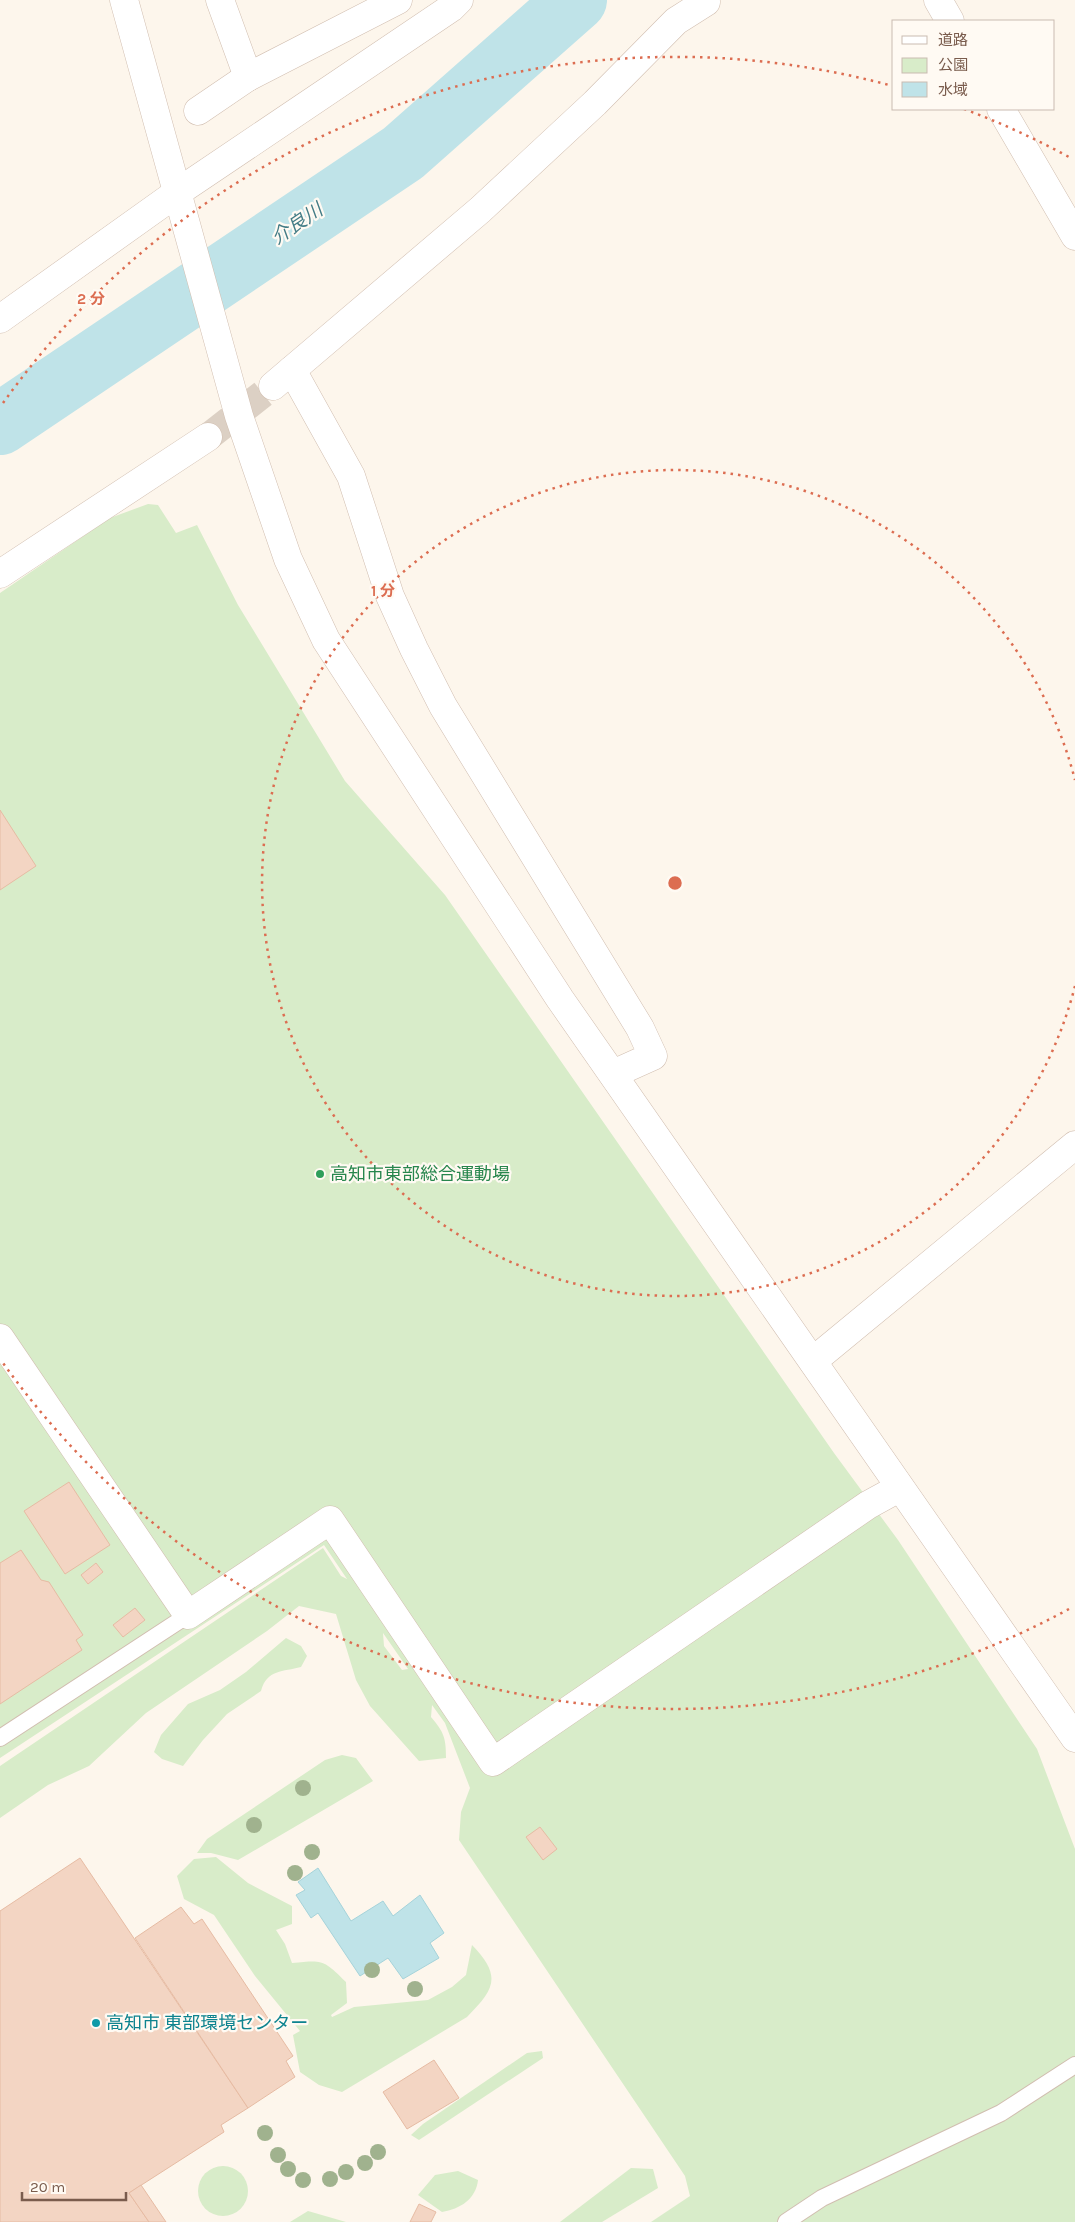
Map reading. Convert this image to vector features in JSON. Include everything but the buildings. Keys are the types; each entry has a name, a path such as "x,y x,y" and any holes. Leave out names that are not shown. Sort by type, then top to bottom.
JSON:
{"street":[{"path":"124,0 239,416 288,559 326,640 560,999 1075,1738"},
{"path":"220,0 248,77"},
{"path":"198,111 248,77 398,0"},
{"path":"0,319 452,8 459,0"},
{"path":"938,0 949,20"},
{"path":"612,1074 653,1056 644,1035 443,706 390,596 351,476 282,378 480,210 595,103 676,21 707,1"},
{"path":"1002,110 1075,236"},
{"path":"0,574 208,437"},
{"path":"813,1361 1075,1145"},
{"path":"0,1338 188,1615 330,1520 493,1762 868,1506 899,1488"}],"lane":[{"path":"0,1738 188,1615"},
{"path":"786,2222 822,2198 1001,2113 1075,2065"}],"green space":[{"name":"高知市東部総合運動場","path":"148,504 158,505 176,533 197,525 238,605 345,781 445,895 834,1453 898,1540 1037,1749 1075,1849 1075,2222 651,2222 690,2196 685,2176 459,1840 461,1812 470,1788 445,1723 432,1705 431,1717 443,1736 446,1758 419,1761 370,1706 356,1680 336,1614 299,1606 267,1631 146,1713 89,1766 48,1785 0,1818 0,1766 323,1548 341,1576 347,1579 324,1545 0,1758 0,593 110,518","holes":["383,1633 408,1669 402,1670 384,1646"]},
{"path":"286,1638 301,1646 307,1656 301,1667 276,1673 267,1679 261,1691 227,1714 203,1740 183,1766 162,1759 154,1752 161,1735 188,1704 220,1690 246,1672"},
{"path":"342,1755 356,1758 373,1781 238,1860 211,1853 197,1853 207,1839 325,1760"},
{"path":"216,1857 248,1883 292,1906 292,1924 276,1930 285,1944 292,1963 310,1961 322,1963 327,1965 346,1982 347,2003 331,2015 332,2017 354,2007 428,2000 452,1987 466,1975 472,1945 488,1965 491,1974 489,1990 467,2017 342,2092 319,2085 300,2072 293,2035 300,2031 255,1976 214,1915 184,1899 177,1876 194,1859"},
{"path":"542,2051 543,2058 419,2140 411,2135 423,2124 527,2053"},
{"path":"218,2166 228,2166 241,2173 248,2186 248,2196 241,2209 228,2216 218,2216 209,2212 202,2205 198,2196 198,2186 202,2177 209,2170"},
{"path":"631,2168 653,2169 658,2188 602,2222 560,2222"},
{"path":"458,2171 478,2180 474,2193 461,2206 442,2212 418,2195 435,2175"},
{"path":"308,2211 346,2222 290,2222"}],"water":[{"path":"318,1868 351,1921 383,1901 393,1916 420,1895 444,1933 430,1943 439,1958 403,1979 388,1958 360,1976 318,1913 311,1918 296,1895 305,1890 298,1882"}],"waterway":[{"name":"介良川","path":"0,424 403,153 576,0"}],"tunnel":[{"path":"208,437 273,386"}],"place":[{"name":"高知市東部総合運動場","path":"320,1174"},
{"name":"高知市 東部環境センター","path":"96,2023"}]}
